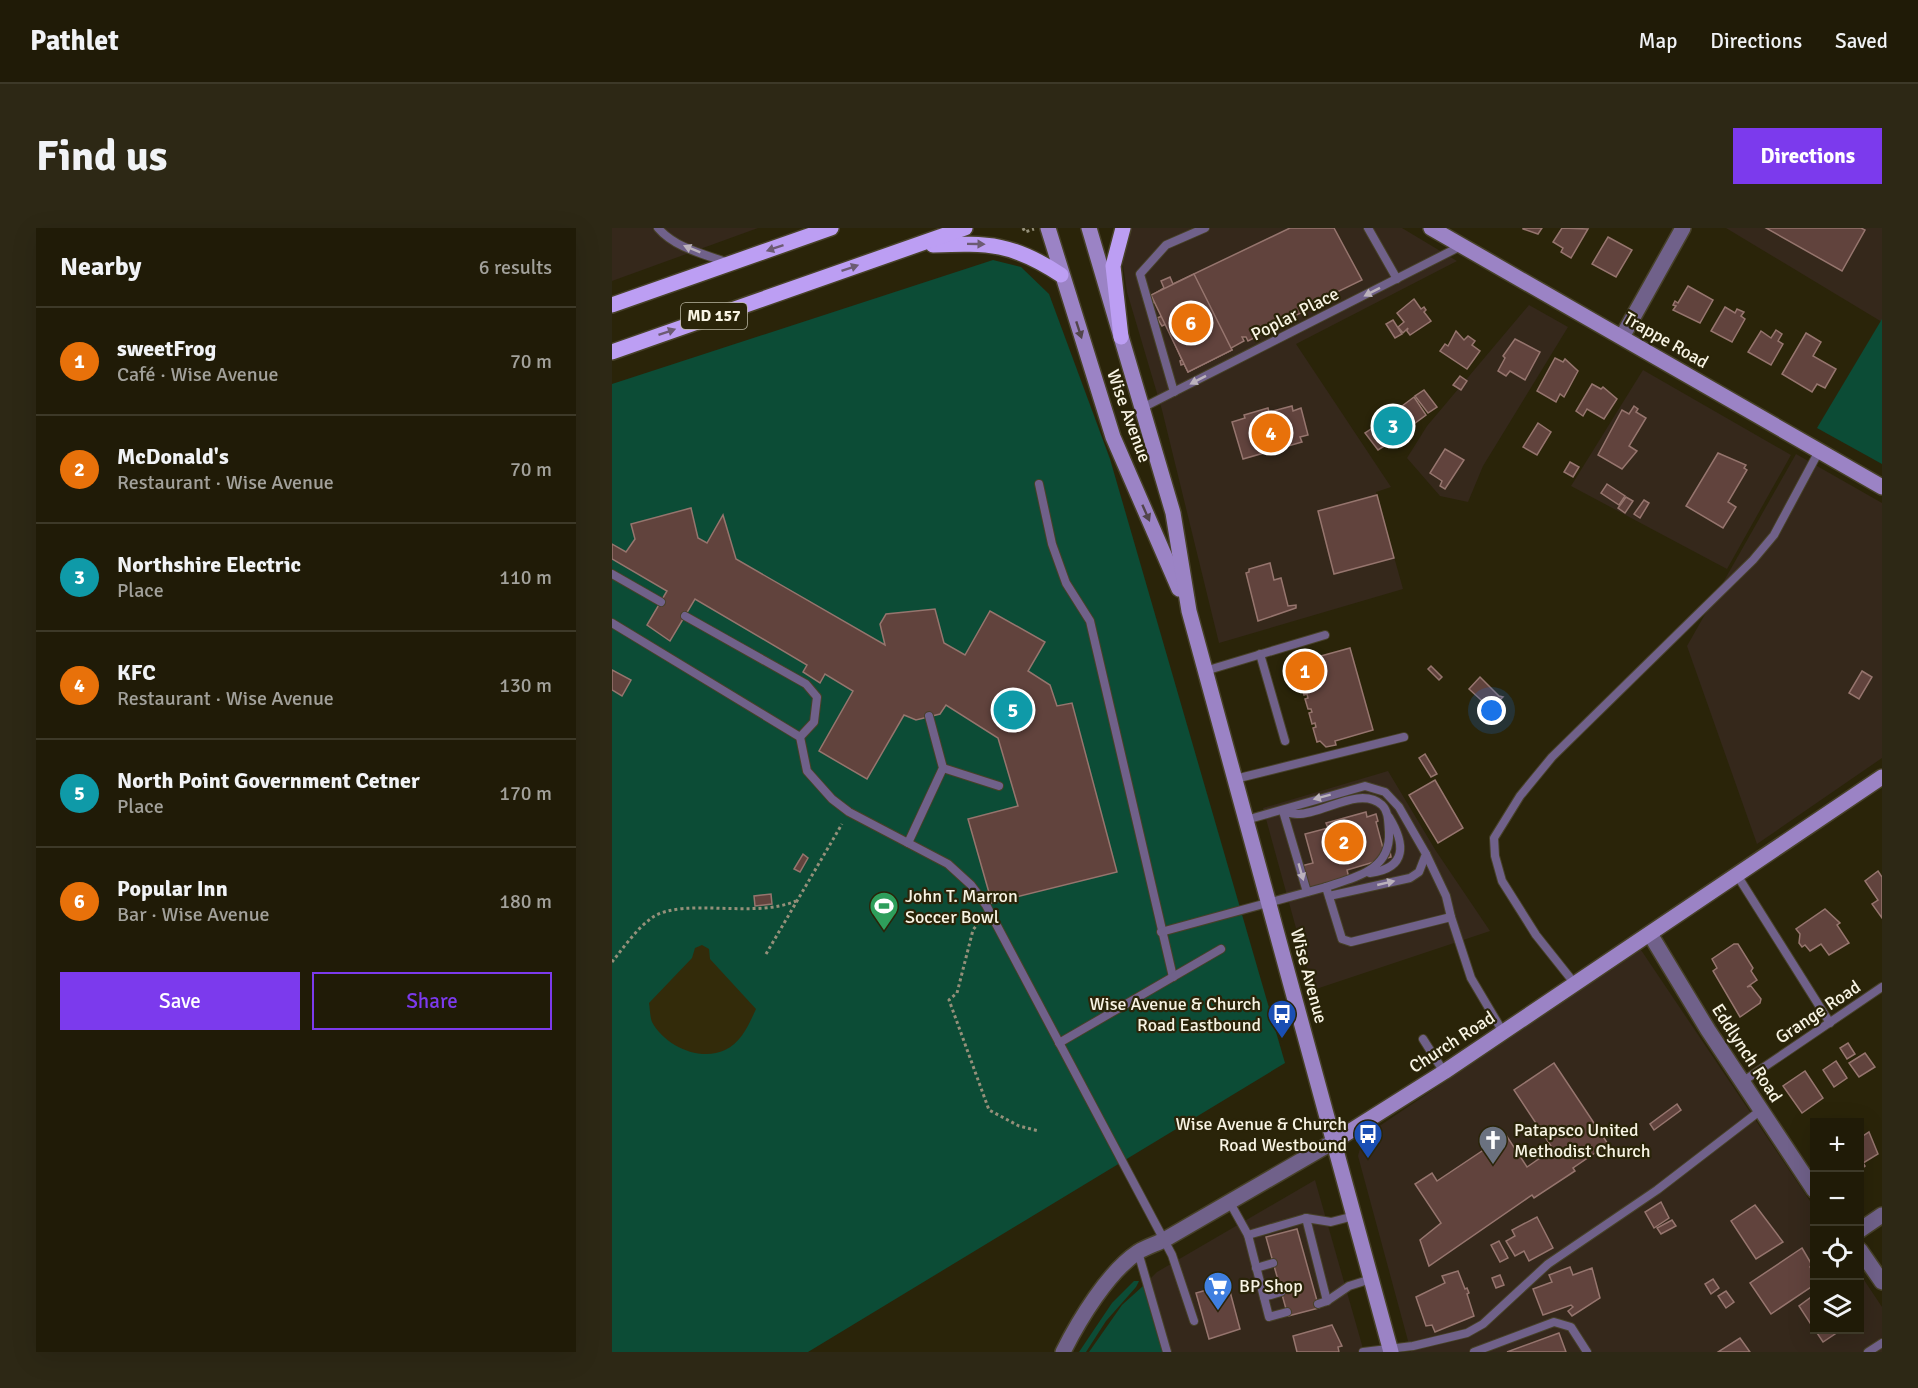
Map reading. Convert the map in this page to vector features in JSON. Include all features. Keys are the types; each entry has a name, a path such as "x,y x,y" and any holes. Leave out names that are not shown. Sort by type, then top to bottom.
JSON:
{"main road":[{"name":"MD 157","path":"612,305 831,228"},
{"name":"MD 157","path":"612,352 965,228"},
{"name":"Wise Avenue","path":"1048,228 1113,437 1189,611"},
{"name":"Wise Avenue","path":"1089,228 1173,513 1189,611 1390,1350"},
{"path":"1121,338 1113,266 1123,228"},
{"name":"Trappe Road","path":"1431,228 1882,487"},
{"path":"918,245 982,243 1004,246 1036,258 1061,274"},
{"name":"Church Road","path":"1333,1142 1503,1032 1882,777"}],"street":[{"path":"1622,337 1683,228"},
{"name":"Eddlynch Road","path":"1650,934 1742,1082 1810,1183"},
{"name":"Church Road","path":"1063,1352 1090,1306 1109,1281 1138,1252 1164,1240 1333,1142"},
{"path":"1864,1227 1882,1215"},
{"path":"1864,1256 1882,1282"}],"lane":[{"path":"658,228 666,237 687,248 730,263"},
{"path":"1174,392 1140,274 1166,245 1204,228"},
{"path":"1368,228 1397,279"},
{"name":"Poplar Place","path":"1142,408 1461,246"},
{"path":"1575,984 1536,935 1502,881 1495,856 1494,838 1520,796 1552,757 1753,560 1774,535 1819,451"},
{"path":"1039,484 1052,544 1066,583 1090,621 1173,977"},
{"path":"612,574 661,602"},
{"path":"686,616 806,684 817,697 814,722 800,738"},
{"path":"612,623 800,738 807,771 832,799 849,812 948,864 961,875 992,915 1173,1255 1194,1321"},
{"path":"1205,671 1325,635"},
{"path":"1260,654 1285,741"},
{"path":"908,843 944,768 929,717"},
{"path":"1235,779 1404,737"},
{"path":"944,768 999,786"},
{"path":"1246,820 1365,786 1385,792 1399,807 1426,854 1446,896 1471,978 1503,1032"},
{"path":"1161,932 1326,887 1392,866 1401,853 1401,836 1388,815 1381,805 1364,798 1298,814 1283,811"},
{"path":"1283,811 1307,892"},
{"path":"1369,873 1381,863 1389,839 1388,815"},
{"path":"1329,896 1410,878 1419,872 1426,854"},
{"path":"1737,875 1830,1023"},
{"path":"1326,887 1342,939 1351,942 1451,917"},
{"path":"1059,1043 1221,950"},
{"name":"Grange Road","path":"1742,1082 1882,987"},
{"path":"1423,1038 1444,1071"},
{"path":"1363,1352 1413,1346 1467,1333 1483,1324 1548,1264 1657,1190 1761,1110"},
{"path":"1229,1202 1248,1235 1269,1317 1287,1312"},
{"path":"1248,1235 1306,1218 1331,1222 1354,1216"},
{"path":"1306,1218 1327,1301"},
{"path":"1138,1252 1167,1352"},
{"path":"1304,1255 1314,1252"},
{"path":"1256,1268 1273,1263"},
{"path":"1318,1304 1327,1301 1349,1286 1371,1279"},
{"path":"1312,1284 1322,1281"},
{"path":"1264,1297 1281,1292"},
{"path":"1474,1352 1554,1322 1571,1327 1587,1352"},
{"path":"1868,1352 1882,1343"}],"path":[{"path":"1023,228 1025,232 1035,229"},
{"path":"766,954 849,812"},
{"path":"612,962 654,917 675,908 733,910 785,906 796,901"},
{"path":"992,915 979,922 973,930 957,993 949,1000 989,1110 1019,1126 1039,1131"}],"shaded area":[{"path":"612,228 758,228 612,281"},
{"path":"1131,228 1402,228 1457,261 1296,344 1391,487 1376,492 1403,589 1219,643 1162,410 1127,292 1123,265 1124,247"},
{"path":"1726,228 1882,228 1882,322"},
{"path":"1529,305 1568,327 1483,466 1468,502 1440,496 1407,458 1427,426"},
{"path":"1643,370 1791,455 1727,569 1571,486"},
{"path":"1796,454 1882,503 1882,758 1757,844 1687,646"},
{"path":"1388,771 1436,851 1490,931 1313,990 1263,808"},
{"path":"1641,950 1810,1201 1810,1334 1864,1334 1864,1280 1882,1307 1882,1352 1411,1352 1358,1156 1362,1141 1372,1131"},
{"path":"1315,1180 1364,1352 1160,1352 1146,1306 1147,1282 1157,1272"}],"green space":[{"path":"993,260 1021,267 1049,294 1110,459 1285,1063 808,1352 612,1352 612,384"},
{"path":"1882,319 1882,464 1817,428"},
{"path":"1134,1281 1139,1281 1136,1287 1106,1321 1086,1352 1079,1352 1112,1303"},
{"path":"1143,1286 1163,1352 1089,1352 1122,1305"}],"sand":[{"path":"702,945 709,949 710,959 756,1009 744,1032 731,1047 705,1054 684,1050 665,1038 652,1022 649,1003 692,958 695,948"}],"building":[{"path":"1290,228 1334,228 1362,280 1304,308 1306,311 1258,331 1260,335 1248,341 1246,337 1242,337 1244,341 1231,348 1232,350 1188,372 1184,364 1181,365 1182,360 1166,324 1162,326 1157,318 1162,316 1155,302 1152,303 1149,297 1164,288 1161,281 1170,277 1173,284"},
{"path":"1523,228 1542,228 1538,234 1523,229"},
{"path":"1562,228 1588,229 1571,258 1561,252 1563,248 1553,242"},
{"path":"1766,228 1861,228 1865,230 1842,271"},
{"path":"1608,237 1632,250 1616,277 1592,264"},
{"path":"1194,274 1232,350 1188,372 1151,295"},
{"path":"1688,286 1713,300 1700,323 1673,310 1676,306 1673,305 1675,301 1678,303"},
{"path":"1414,299 1421,309 1424,307 1426,310 1424,312 1431,321 1410,335 1408,328 1403,333 1398,327 1404,322 1397,313"},
{"path":"1725,307 1735,313 1737,309 1744,312 1741,316 1745,319 1732,342 1711,331"},
{"path":"1393,320 1402,334 1395,338 1386,324"},
{"path":"1776,330 1782,334 1778,341 1783,344 1771,365 1748,352 1761,331 1771,338"},
{"path":"1456,331 1464,340 1468,336 1475,341 1472,345 1480,351 1467,369 1440,351 1445,344 1448,346"},
{"path":"1806,333 1821,342 1813,356 1836,369 1825,388 1817,384 1812,392 1782,374"},
{"path":"1515,339 1540,352 1525,380 1510,371 1506,376 1498,371 1505,358 1503,356"},
{"path":"1555,358 1563,362 1565,359 1578,371 1564,397 1560,394 1556,402 1537,391"},
{"path":"1460,376 1467,381 1461,390 1453,385"},
{"path":"1592,384 1601,389 1603,387 1617,399 1604,419 1587,409 1583,416 1576,411"},
{"path":"1424,390 1437,407 1428,413 1415,396"},
{"path":"1414,397 1426,415 1403,432 1406,435 1391,446 1389,443 1378,450 1365,433 1383,421 1379,416 1387,410 1390,415"},
{"path":"1292,406 1293,411 1301,408 1308,435 1300,437 1302,442 1243,459 1232,422 1245,418 1244,415 1268,408 1269,412"},
{"path":"1634,406 1638,409 1636,412 1646,418 1629,446 1637,451 1622,469 1598,455 1622,410 1629,414"},
{"path":"1538,423 1551,432 1537,455 1523,447"},
{"path":"1445,449 1464,460 1445,489 1440,486 1442,481 1430,473"},
{"path":"1718,453 1746,465 1744,468 1747,470 1728,502 1736,507 1723,528 1686,506"},
{"path":"1570,462 1579,467 1573,477 1564,472"},
{"path":"1607,484 1625,496 1619,505 1601,493"},
{"path":"1377,495 1394,558 1334,574 1318,511"},
{"path":"1626,497 1633,501 1625,513 1618,508"},
{"path":"1644,500 1649,503 1640,518 1634,514"},
{"path":"691,508 698,538 707,543 723,515 736,559 885,645 880,624 886,614 935,609 944,643 965,655 990,611 1045,642 1028,671 1050,685 1057,706 1072,703 1117,872 992,903 968,819 1018,806 998,738 946,705 940,714 916,720 904,715 867,779 819,751 853,691 825,674 820,683 803,672 807,665 695,599 670,641 647,625 667,591 612,559 612,544 626,552 635,539 631,524"},
{"path":"1270,563 1274,580 1281,578 1288,606 1296,605 1296,608 1258,621 1246,573 1249,569"},
{"path":"1350,648 1373,730 1335,741 1336,745 1326,747 1320,741 1317,742 1313,728 1316,727 1315,723 1312,724 1309,713 1312,712 1308,709 1305,699 1308,698 1307,694 1304,695 1301,684 1305,683 1304,680 1300,681 1296,666 1300,665 1299,662"},
{"path":"1431,666 1442,677 1439,680 1428,669"},
{"path":"612,670 631,680 622,696 612,690"},
{"path":"1862,671 1872,677 1859,699 1849,693"},
{"path":"1480,677 1499,696 1503,697 1491,709 1469,689"},
{"path":"1425,754 1437,774 1431,777 1419,758"},
{"path":"1435,780 1463,828 1438,843 1409,795"},
{"path":"1366,812 1367,817 1376,814 1384,852 1390,851 1391,857 1347,870 1349,878 1307,889 1301,866 1313,863 1305,834 1328,828 1326,823"},
{"path":"803,854 808,858 800,872 794,869"},
{"path":"1878,871 1882,877 1882,918 1872,904 1878,900 1865,881"},
{"path":"771,894 772,904 755,906 754,896"},
{"path":"1825,909 1840,923 1837,925 1849,943 1829,955 1821,944 1810,951 1805,945 1802,947 1799,943 1800,934 1796,929"},
{"path":"1734,944 1738,944 1753,968 1751,971 1757,980 1747,987 1751,986 1761,999 1760,1003 1740,1017 1713,971 1717,968 1712,959"},
{"path":"1848,1043 1855,1054 1847,1059 1840,1048"},
{"path":"1865,1053 1875,1067 1859,1077 1849,1063"},
{"path":"1836,1061 1847,1078 1834,1087 1823,1070"},
{"name":"Patapsco United Methodist Church","path":"1554,1063 1608,1144 1573,1168 1575,1171 1534,1198 1532,1195 1429,1266 1420,1240 1441,1223 1415,1184 1432,1173 1437,1181 1506,1135 1527,1167 1553,1149 1514,1090"},
{"path":"1805,1071 1823,1098 1802,1113 1783,1086"},
{"path":"1677,1104 1681,1110 1654,1130 1650,1124"},
{"path":"1869,1132 1878,1154 1864,1162 1864,1135"},
{"path":"1661,1202 1669,1218 1654,1228 1645,1212"},
{"path":"1755,1205 1783,1242 1756,1259 1731,1221"},
{"path":"1537,1217 1553,1248 1529,1261 1524,1251 1515,1256 1506,1241 1515,1236 1512,1230"},
{"path":"1672,1220 1676,1226 1661,1234 1657,1228"},
{"path":"1297,1229 1319,1308 1288,1316 1266,1237"},
{"path":"1499,1241 1508,1258 1500,1262 1491,1245"},
{"path":"1802,1248 1810,1262 1810,1288 1771,1314 1750,1283"},
{"path":"1570,1267 1573,1275 1592,1268 1600,1298 1572,1316 1568,1311 1573,1307 1571,1305 1543,1315 1533,1289 1552,1282 1549,1275"},
{"path":"1458,1271 1469,1293 1467,1294 1474,1316 1435,1332 1432,1325 1426,1326 1416,1297 1445,1283 1442,1276"},
{"path":"1500,1275 1504,1285 1496,1288 1492,1278"},
{"path":"1713,1279 1719,1288 1711,1294 1705,1284"},
{"name":"BP Shop","path":"1228,1284 1240,1329 1209,1339 1196,1293"},
{"path":"1726,1291 1734,1302 1726,1308 1718,1296"},
{"path":"1810,1298 1810,1323 1799,1306"},
{"path":"1332,1325 1342,1346 1338,1347 1339,1352 1297,1352 1293,1336"},
{"path":"1559,1333 1566,1352 1507,1352"},
{"path":"1818,1334 1835,1334 1823,1342"},
{"path":"1740,1338 1750,1352 1718,1352"}],"place":[{"name":"Popular Inn","path":"1191,323"},
{"name":"Northshire Electric","path":"1393,426"},
{"name":"KFC","path":"1271,433"},
{"name":"sweetFrog","path":"1305,671"},
{"name":"North Point Government Cetner","path":"1013,710"},
{"name":"McDonald's","path":"1344,842"},
{"name":"John T. Marron Soccer Bowl","path":"884,932"},
{"name":"Wise Avenue & Church Road Eastbound","path":"1282,1040"},
{"name":"Wise Avenue & Church Road Westbound","path":"1368,1160"},
{"name":"Patapsco United Methodist Church","path":"1493,1166"},
{"name":"BP Shop","path":"1218,1312"}]}
